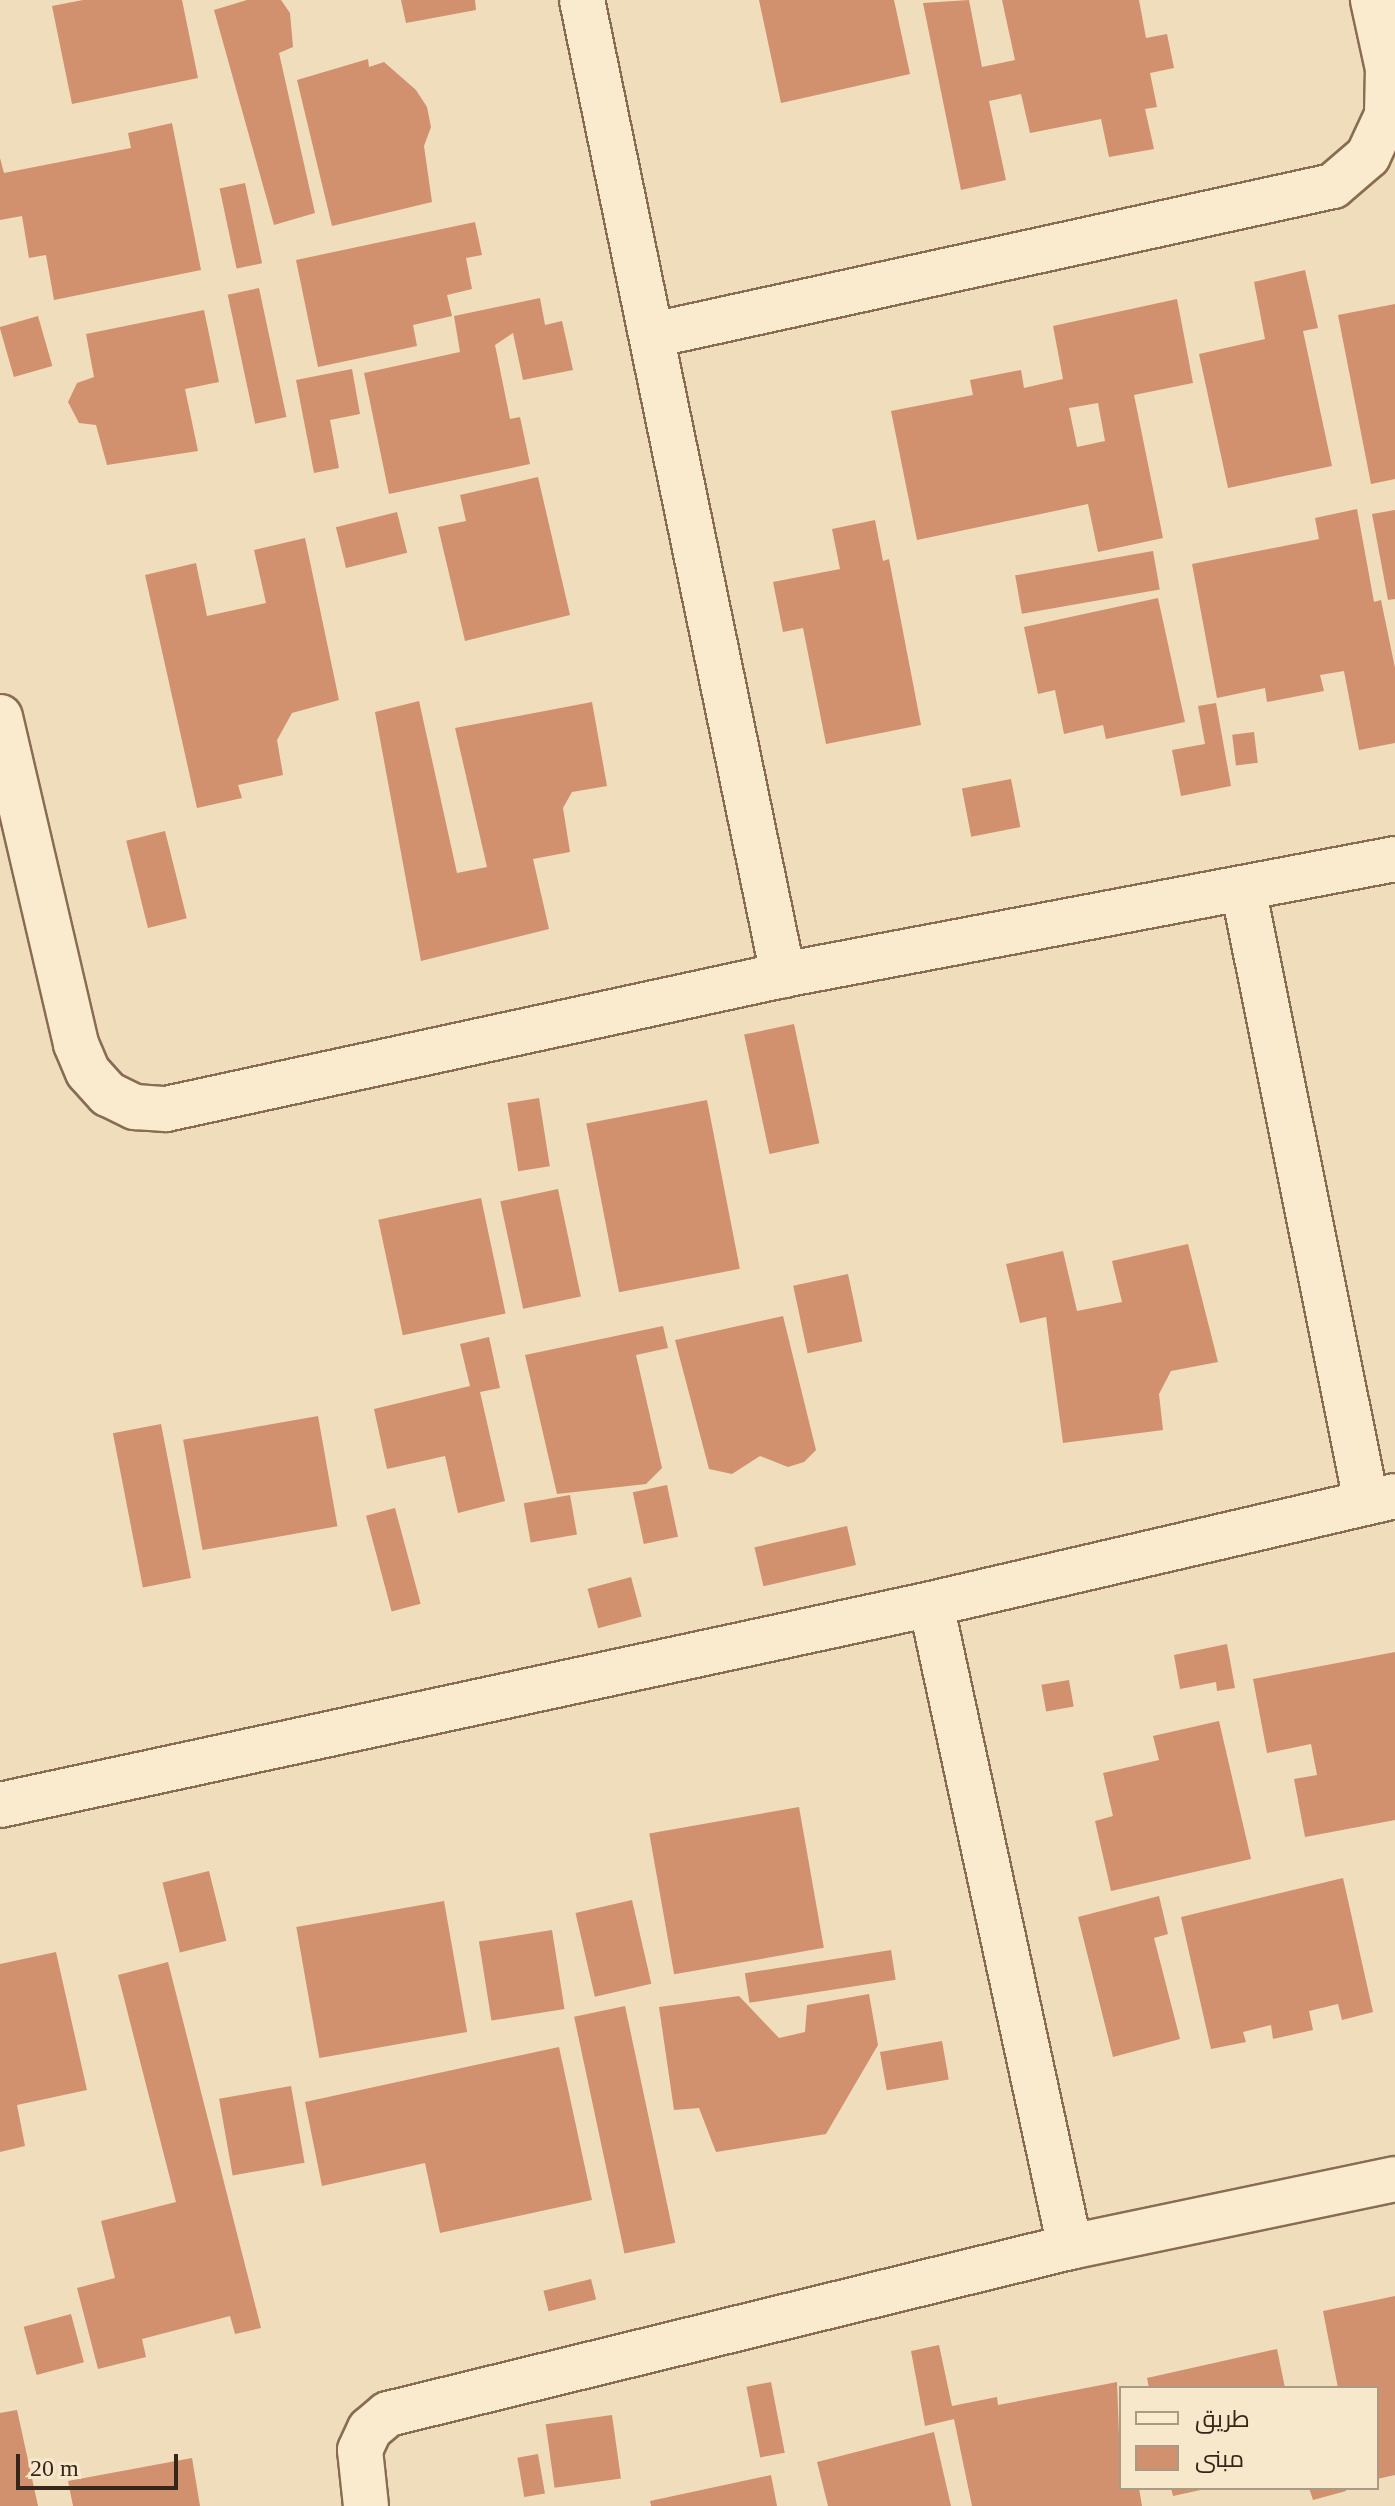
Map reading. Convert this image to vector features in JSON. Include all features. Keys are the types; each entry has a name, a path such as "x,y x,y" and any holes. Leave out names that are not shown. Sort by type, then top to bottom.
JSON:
{"street":[{"path":"582,0 783,975"},
{"path":"653,335 1333,186 1368,156 1387,115 1388,69 1373,0"},
{"path":"0,717 76,1044 88,1072 108,1094 135,1107 166,1109 783,975 1395,859"},
{"path":"0,1805 931,1604 1380,1498 1243,888"},
{"path":"931,1604 1070,2247"},
{"path":"366,2506 358,2474 360,2450 370,2429 388,2414 1070,2247 1395,2179"}],"building":[{"path":"83,0 182,0 198,78 72,104 52,6"},
{"path":"247,0 281,0 290,13 293,47 279,53 315,213 274,225 214,10"},
{"path":"401,0 475,0 476,10 406,23"},
{"path":"759,0 894,0 910,74 781,103"},
{"path":"969,0 982,67 1015,60 1002,0 1139,0 1146,38 1167,34 1174,68 1150,73 1157,107 1145,109 1154,149 1109,157 1101,119 1030,133 1021,94 989,101 1006,180 961,190 923,3"},
{"path":"368,59 369,67 384,62 416,90 427,107 431,127 424,146 432,202 332,226 297,80"},
{"path":"172,123 201,270 54,300 46,255 29,258 22,216 0,220 0,158 4,173 131,148 128,133"},
{"path":"245,183 262,263 237,269 220,188"},
{"path":"475,222 482,255 466,258 472,289 447,295 452,316 413,325 417,346 318,367 296,260"},
{"path":"1305,270 1318,328 1303,331 1332,466 1228,488 1199,354 1265,339 1254,282"},
{"path":"259,288 286,417 255,424 228,295"},
{"path":"540,298 545,325 562,321 573,370 523,380 513,333 495,345 510,419 520,417 530,464 389,494 364,373 460,352 454,316"},
{"path":"1177,299 1193,383 1134,395 1163,538 1098,552 1088,504 917,540 891,411 973,395 970,380 1021,370 1024,388 1063,379 1053,326","holes":["1098,403 1105,441 1077,447 1069,408"]},
{"path":"1395,304 1395,479 1371,484 1338,315"},
{"path":"204,310 219,382 185,389 198,451 107,465 96,425 79,423 68,402 77,383 94,377 86,334"},
{"path":"38,316 52,366 14,377 0,327"},
{"path":"352,369 360,414 330,420 339,468 314,473 296,380"},
{"path":"538,477 570,615 465,641 438,527 466,521 460,495"},
{"path":"1357,509 1374,602 1381,600 1395,668 1395,743 1359,750 1344,671 1320,675 1324,691 1267,702 1265,688 1217,698 1192,564 1319,539 1315,518"},
{"path":"1395,510 1395,599 1388,600 1372,514"},
{"path":"397,512 407,553 346,568 336,527"},
{"path":"875,520 883,561 889,559 921,725 826,744 803,628 783,632 773,582 840,569 832,529"},
{"path":"305,538 339,700 292,713 277,740 283,775 238,785 242,798 197,808 145,575 196,563 207,616 266,603 254,550"},
{"path":"1153,551 1160,589 1022,614 1015,575"},
{"path":"1158,598 1185,722 1106,739 1103,725 1064,734 1055,690 1038,694 1024,627"},
{"path":"419,701 457,873 487,867 455,728 592,702 607,786 572,792 563,808 570,852 533,859 549,929 421,961 375,712"},
{"path":"1216,703 1231,786 1181,796 1172,750 1205,744 1198,706"},
{"path":"1254,732 1258,763 1236,765 1232,735"},
{"path":"1011,779 1020,827 971,837 962,789"},
{"path":"165,831 187,918 148,928 126,841"},
{"path":"794,1024 819,1143 769,1154 744,1035"},
{"path":"539,1098 550,1166 518,1171 507,1103"},
{"path":"707,1100 740,1269 619,1292 586,1123"},
{"path":"558,1189 581,1297 523,1309 500,1201"},
{"path":"481,1198 506,1313 403,1335 378,1220"},
{"path":"1188,1244 1218,1362 1171,1371 1159,1394 1163,1430 1063,1443 1046,1317 1020,1323 1006,1264 1063,1251 1077,1311 1122,1302 1112,1261"},
{"path":"848,1274 862,1341 808,1353 793,1286"},
{"path":"783,1316 816,1450 804,1462 788,1467 760,1456 732,1474 709,1469 675,1340"},
{"path":"663,1326 668,1348 636,1355 662,1468 646,1484 557,1494 525,1355"},
{"path":"489,1337 500,1388 480,1392 505,1501 458,1513 445,1456 387,1469 374,1409 470,1386 460,1344"},
{"path":"318,1416 337,1526 203,1550 183,1440"},
{"path":"161,1424 191,1578 143,1587 113,1433"},
{"path":"667,1485 678,1537 644,1544 633,1492"},
{"path":"570,1495 577,1534 531,1543 524,1503"},
{"path":"395,1508 421,1604 392,1611 366,1516"},
{"path":"847,1526 856,1565 763,1586 754,1547"},
{"path":"631,1577 642,1617 598,1628 588,1589"},
{"path":"1227,1644 1235,1688 1217,1691 1216,1682 1180,1689 1174,1655"},
{"path":"1395,1652 1395,1820 1305,1837 1294,1779 1317,1775 1311,1744 1267,1753 1253,1679"},
{"path":"1069,1680 1074,1707 1046,1711 1041,1685"},
{"path":"1219,1721 1251,1859 1111,1891 1095,1821 1113,1816 1103,1773 1159,1760 1153,1736"},
{"path":"799,1807 824,1948 674,1974 649,1833"},
{"path":"209,1871 226,1941 180,1952 162,1883"},
{"path":"1343,1878 1373,2012 1342,2020 1338,2004 1309,2011 1313,2030 1273,2039 1271,2025 1243,2032 1246,2042 1211,2049 1181,1917"},
{"path":"1159,1896 1168,1934 1154,1938 1180,2039 1113,2057 1078,1917"},
{"path":"632,1900 651,1984 595,1997 575,1913"},
{"path":"444,1901 467,2032 319,2058 296,1927"},
{"path":"552,1930 565,2009 491,2021 479,1942"},
{"path":"891,1950 896,1980 750,2003 745,1973"},
{"path":"56,1952 87,2090 17,2105 25,2146 0,2152 0,1964"},
{"path":"168,1962 261,2328 235,2334 230,2316 142,2339 146,2357 98,2369 77,2288 115,2278 101,2221 176,2202 118,1975"},
{"path":"869,1994 878,2045 826,2134 716,2152 699,2108 674,2110 659,2007 739,1996 779,2038 805,2032 807,2005"},
{"path":"625,2006 675,2243 624,2254 574,2017"},
{"path":"942,2041 949,2079 887,2090 880,2052"},
{"path":"559,2047 592,2200 440,2233 425,2163 322,2186 305,2102"},
{"path":"291,2086 305,2163 233,2175 219,2099"},
{"path":"591,2279 596,2299 549,2311 543,2291"},
{"path":"1395,2296 1395,2475 1379,2479 1379,2386 1338,2386 1323,2311"},
{"path":"71,2314 84,2362 37,2375 24,2327"},
{"path":"939,2345 952,2406 997,2397 998,2405 1117,2382 1119,2490 1139,2490 1142,2506 972,2506 954,2419 925,2426 911,2351"},
{"path":"1277,2349 1285,2386 1149,2386 1147,2378"},
{"path":"771,2382 785,2453 760,2457 746,2387"},
{"path":"17,2410 38,2506 0,2506 0,2413"},
{"path":"612,2415 621,2478 555,2488 546,2424"},
{"path":"934,2432 951,2506 828,2506 817,2462"},
{"path":"538,2454 545,2493 524,2497 517,2458"},
{"path":"192,2458 200,2506 73,2506 68,2481"},
{"path":"771,2475 777,2506 651,2506 650,2501"},
{"path":"1172,2490 1200,2490 1173,2496"},
{"path":"1310,2490 1346,2490 1346,2491 1313,2500"}]}
